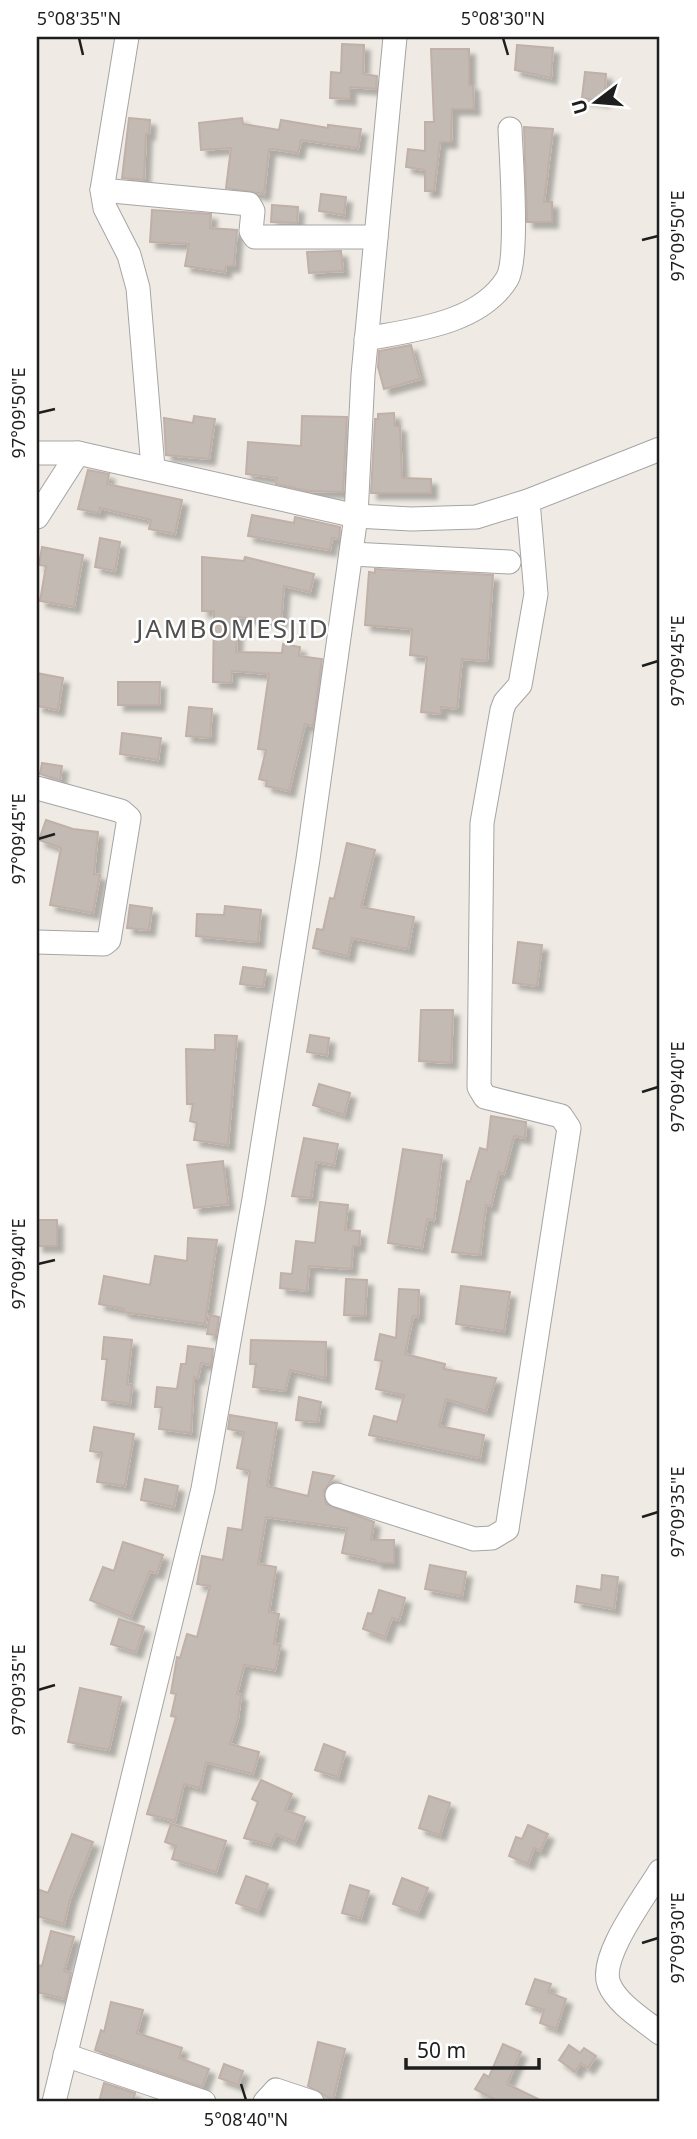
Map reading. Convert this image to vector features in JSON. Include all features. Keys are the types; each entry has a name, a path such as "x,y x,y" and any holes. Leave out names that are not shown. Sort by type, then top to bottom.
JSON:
{"street":[{"path":"127,37 102,190 104,208 135,271 153,468"},
{"path":"54,2102 202,1489 254,1199 308,859 356,516 366,339 395,37"},
{"path":"366,339 436,325 480,304 507,279 512,257 510,129"},
{"path":"102,190 249,204 253,211 251,231 255,237 376,237"},
{"path":"37,453 72,452 153,468 356,516 460,518 476,517 528,501 660,449"},
{"path":"37,517 72,452"},
{"path":"337,1495 474,1539 492,1538 507,1529 569,1128 561,1116 485,1097 479,1087 482,823 502,710 505,702 520,685 536,594 528,501"},
{"path":"351,554 509,562"},
{"path":"37,788 121,811 129,818 109,940 104,944 37,942"},
{"path":"660,1871 626,1926 607,1966 609,1983 621,2001 660,2033"},
{"path":"65,2055 204,2102"},
{"path":"265,2102 276,2090 312,2102"}],"building":[{"path":"342,44 364,45 363,74 377,76 376,89 350,87 350,99 330,98 331,72 341,73"},
{"path":"517,45 553,48 551,78 515,70"},
{"path":"431,49 469,49 469,85 473,85 474,109 452,109 451,142 440,142 434,191 425,191 425,170 406,167 408,149 425,151 425,122 434,122"},
{"path":"585,72 606,74 604,101 582,98"},
{"path":"129,118 150,120 149,134 146,134 144,180 122,178"},
{"path":"242,118 243,124 279,130 281,120 328,128 328,125 361,129 358,148 301,140 298,153 269,150 264,194 226,188 231,148 201,150 199,123"},
{"path":"524,127 553,129 544,202 552,202 552,222 527,222"},
{"path":"321,194 346,197 344,215 319,211"},
{"path":"272,205 298,207 297,223 271,222"},
{"path":"152,210 211,214 210,228 237,230 234,266 226,266 225,272 185,266 189,244 150,242"},
{"path":"341,251 343,271 309,273 307,252"},
{"path":"411,345 420,379 384,389 378,367 379,351"},
{"path":"394,413 395,426 400,426 402,478 431,479 431,493 371,493 375,419 378,419 378,414"},
{"path":"194,416 215,419 209,459 166,455 164,418 193,423"},
{"path":"302,416 347,417 343,492 308,491 276,484 277,478 246,474 248,442 301,446"},
{"path":"88,470 109,474 107,484 182,500 175,534 149,529 151,520 100,508 99,513 78,509"},
{"path":"252,515 294,523 295,517 340,527 339,539 332,538 330,550 248,536"},
{"path":"100,538 120,542 115,571 95,567"},
{"path":"42,547 83,555 74,607 40,601 46,566 39,565"},
{"path":"202,557 244,561 245,557 314,574 310,592 284,586 281,622 238,617 236,652 282,653 283,644 300,647 299,656 322,659 313,726 305,724 289,791 266,786 267,781 259,779 266,750 258,749 269,674 232,671 231,683 213,682 214,611 202,611"},
{"path":"375,569 493,575 487,661 462,659 457,709 441,707 441,714 421,712 427,657 410,655 412,629 365,625 369,572 375,573"},
{"path":"37,673 63,678 58,710 37,706"},
{"path":"118,682 160,682 159,705 118,705"},
{"path":"189,707 212,709 210,738 186,736"},
{"path":"122,733 161,738 158,760 120,754"},
{"path":"42,763 62,766 60,780 40,774"},
{"path":"46,820 73,829 98,832 94,874 100,875 93,913 50,905 61,848 39,840"},
{"path":"347,843 375,850 361,907 414,917 408,949 352,938 348,956 313,948 317,929 323,930 330,898 334,899"},
{"path":"130,905 152,908 149,930 127,928"},
{"path":"225,906 261,910 258,942 196,936 197,914 224,915"},
{"path":"518,942 542,945 537,986 513,983"},
{"path":"243,967 266,970 263,987 240,984"},
{"path":"421,1010 453,1010 451,1063 419,1061"},
{"path":"215,1035 237,1036 228,1145 194,1140 197,1123 190,1121 193,1104 187,1104 186,1049 215,1050"},
{"path":"310,1035 329,1038 327,1055 307,1052"},
{"path":"319,1084 350,1093 344,1115 313,1105"},
{"path":"491,1116 526,1122 525,1138 514,1136 504,1174 499,1172 491,1206 486,1205 480,1255 452,1252 467,1181 470,1182 480,1148 487,1150"},
{"path":"304,1138 338,1144 334,1165 316,1162 311,1198 292,1196"},
{"path":"403,1149 442,1155 434,1220 427,1219 422,1248 388,1243"},
{"path":"223,1161 228,1204 194,1208 187,1165"},
{"path":"320,1202 348,1205 345,1230 360,1231 359,1246 353,1246 351,1269 309,1266 307,1291 280,1288 281,1273 292,1274 296,1241 315,1243"},
{"path":"37,1220 57,1220 57,1246 37,1246"},
{"path":"188,1238 217,1240 205,1324 123,1312 124,1309 99,1304 104,1276 150,1285 155,1256 187,1261"},
{"path":"346,1279 367,1280 365,1316 344,1315"},
{"path":"461,1286 510,1292 504,1331 456,1324"},
{"path":"399,1289 419,1290 418,1317 413,1316 405,1354 445,1364 444,1369 496,1378 486,1411 446,1399 439,1426 484,1435 480,1458 369,1435 374,1416 397,1422 404,1395 376,1389 382,1361 375,1360 380,1334 396,1338"},
{"path":"210,1315 219,1317 216,1335 207,1334"},
{"path":"104,1337 132,1340 127,1384 132,1385 130,1404 102,1400 107,1359 102,1359"},
{"path":"251,1340 326,1342 325,1378 290,1370 285,1391 253,1387 256,1364 250,1364"},
{"path":"188,1346 213,1349 211,1365 201,1363 198,1378 194,1377 191,1433 159,1429 162,1407 155,1407 157,1387 177,1389 181,1364 186,1364"},
{"path":"299,1397 321,1402 318,1422 296,1420"},
{"path":"230,1415 277,1423 267,1486 308,1496 313,1472 334,1476 324,1491 326,1504 374,1522 371,1540 394,1540 394,1563 376,1563 376,1560 342,1553 347,1528 266,1517 258,1564 276,1567 269,1612 279,1614 274,1644 280,1645 275,1670 244,1665 237,1694 241,1695 238,1719 230,1744 259,1752 253,1774 206,1762 200,1788 184,1784 175,1821 147,1814 176,1717 171,1716 176,1694 171,1693 177,1657 180,1658 187,1634 197,1637 210,1586 197,1584 202,1556 223,1560 228,1528 242,1530 250,1471 237,1468 244,1432 228,1429"},
{"path":"94,1427 134,1434 125,1486 97,1482 102,1453 90,1451"},
{"path":"145,1479 178,1486 174,1507 141,1500"},
{"path":"123,1542 163,1555 157,1573 150,1571 131,1617 90,1600 103,1567 114,1571"},
{"path":"430,1565 466,1572 462,1596 425,1589"},
{"path":"602,1575 618,1577 614,1609 575,1602 577,1586 601,1590"},
{"path":"379,1590 405,1598 399,1620 392,1618 385,1637 363,1629 368,1613 372,1614"},
{"path":"119,1619 144,1627 136,1652 111,1644"},
{"path":"80,1688 121,1697 109,1750 68,1742"},
{"path":"324,1744 345,1752 338,1777 315,1770"},
{"path":"261,1780 292,1794 285,1810 305,1817 295,1842 276,1834 271,1845 244,1838 258,1802 252,1799"},
{"path":"429,1796 450,1803 440,1835 419,1828"},
{"path":"171,1824 226,1841 216,1872 172,1859 176,1846 165,1842"},
{"path":"528,1825 548,1834 540,1851 534,1848 528,1864 509,1856 516,1837 522,1839"},
{"path":"72,1834 93,1842 70,1899 64,1924 37,1916 37,1889 48,1893"},
{"path":"246,1876 268,1884 258,1911 236,1903"},
{"path":"402,1878 428,1888 418,1913 393,1904"},
{"path":"350,1885 369,1891 361,1918 342,1913"},
{"path":"51,1931 74,1937 64,1971 71,1973 65,1999 37,1992 37,1965 42,1966"},
{"path":"535,1979 551,1984 548,1992 566,1999 556,2029 540,2023 544,2010 526,2004"},
{"path":"111,2002 143,2010 137,2033 182,2048 179,2058 209,2069 202,2087 95,2050 101,2030 104,2032"},
{"path":"318,2042 345,2049 333,2100 308,2086"},
{"path":"503,2044 521,2052 507,2084 544,2102 499,2102 475,2089 484,2074 489,2077"},
{"path":"569,2045 580,2053 584,2048 596,2056 588,2068 581,2063 575,2072 559,2060"},
{"path":"224,2064 243,2071 238,2085 219,2078"},
{"path":"104,2083 135,2093 133,2102 99,2102"}],"district":[{"name":"JAMBOMESJID","path":"233,629"}]}
